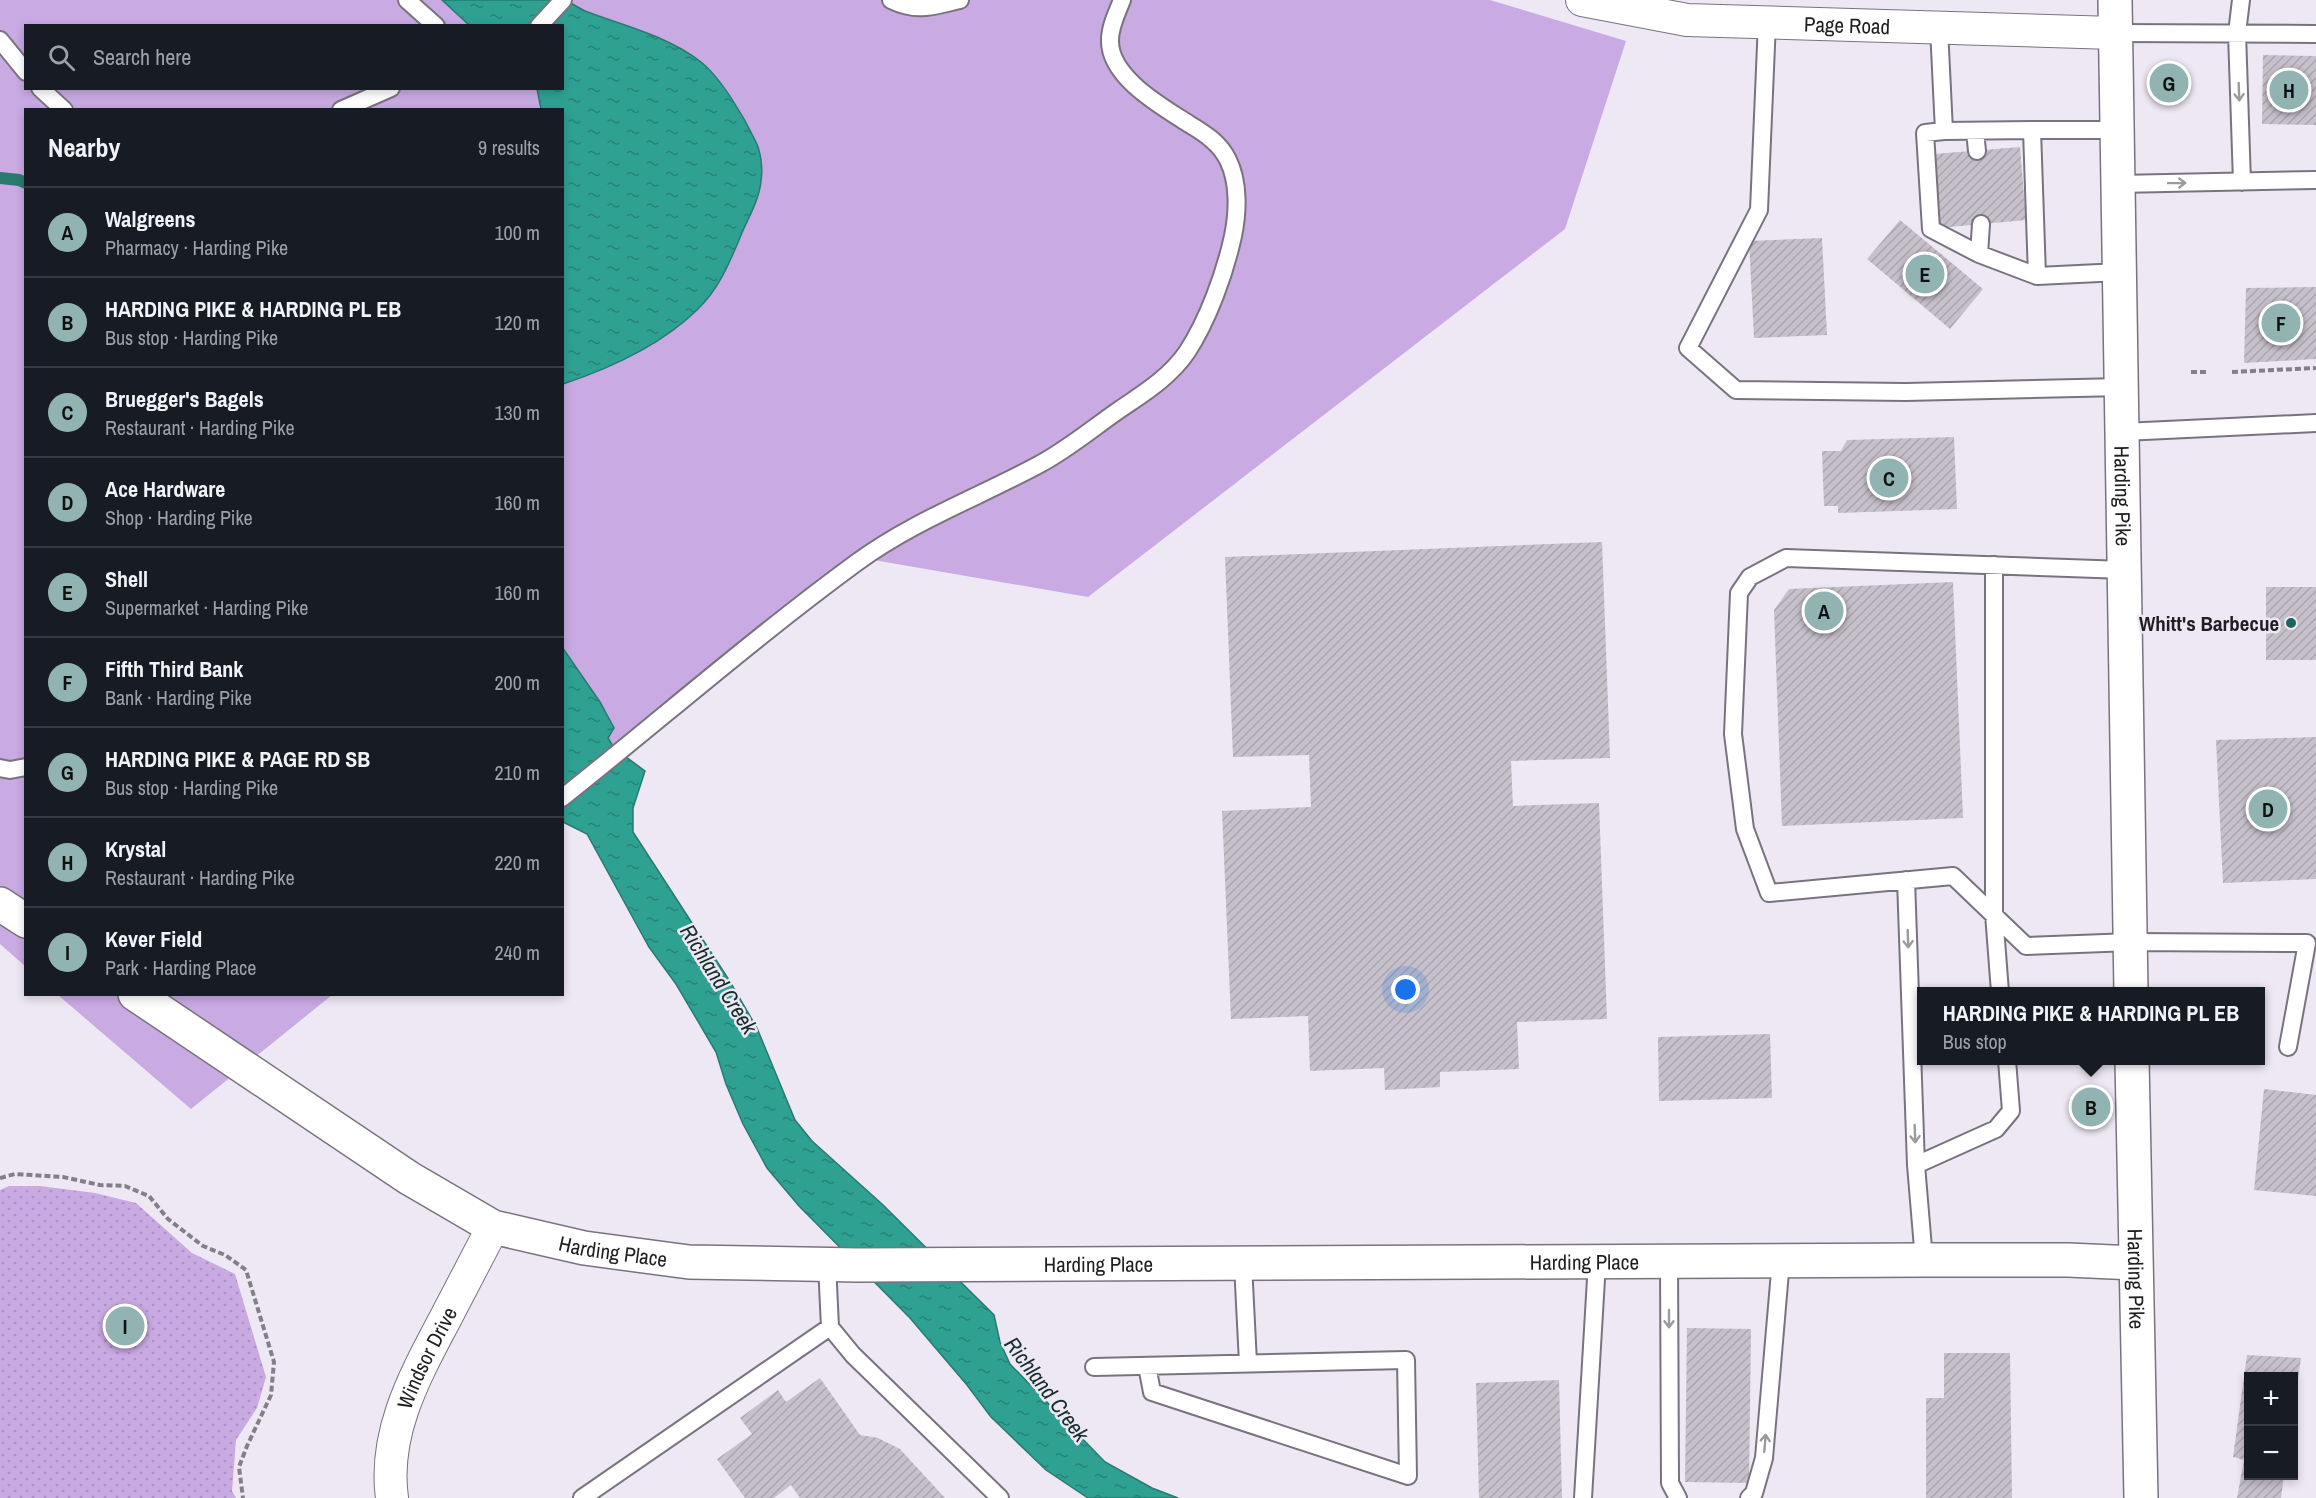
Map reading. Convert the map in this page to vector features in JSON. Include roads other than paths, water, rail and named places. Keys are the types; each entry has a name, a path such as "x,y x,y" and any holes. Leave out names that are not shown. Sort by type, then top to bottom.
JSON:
{"main road":[{"name":"Harding Pike","path":"2115,0 2131,987"},
{"path":"0,904 24,920"},
{"name":"Harding Place","path":"138,996 409,1178 494,1227 584,1248 689,1262 842,1264 1243,1264 1669,1260 2068,1260 2134,1263"},
{"name":"Harding Pike","path":"2132,1065 2140,1498"}],"street":[{"name":"Page Road","path":"1582,0 1646,6 1687,20 2114,33"},
{"name":"Windsor Drive","path":"392,1498 390,1487 394,1433 411,1384 494,1227"}],"lane":[{"path":"407,0 434,24"},
{"path":"541,24 563,0"},
{"path":"891,0 906,7 919,9 960,0"},
{"path":"564,796 856,563 903,533 1052,457 1163,378 1187,352 1213,300 1232,237 1237,200 1233,177 1228,160 1211,139 1137,88 1118,65 1112,55 1110,41 1122,0"},
{"path":"2241,0 2237,33 2241,182"},
{"path":"1767,22 1759,210 1688,348 1736,390 1906,392 2122,387"},
{"path":"1939,28 1944,131"},
{"path":"2114,33 2316,34"},
{"path":"0,40 24,70"},
{"path":"42,90 62,108"},
{"path":"346,108 386,90"},
{"path":"2032,130 2037,276"},
{"path":"2117,130 1925,133 1931,229 1979,254 2037,276 2120,272"},
{"path":"1975,131 1977,151"},
{"path":"2118,184 2316,180"},
{"path":"1979,254 1981,224"},
{"path":"2122,432 2316,423"},
{"path":"2125,570 1786,558 1750,577 1739,593 1733,734 1745,829 1769,893 1953,876 2026,946 2131,942 2307,943 2288,1047"},
{"path":"1994,566 1994,914 2000,987"},
{"path":"0,768 10,770 24,767"},
{"path":"1906,880 1916,1166 1924,1260"},
{"path":"1916,1166 1996,1129 2011,1111 2007,1065"},
{"path":"1669,1260 1670,1483 1678,1498"},
{"path":"1749,1498 1755,1493 1764,1458 1781,1260"},
{"path":"1583,1498 1598,1262"},
{"path":"582,1498 830,1327 842,1264"},
{"path":"1243,1264 1248,1363"},
{"path":"830,1327 853,1355 1000,1498"},
{"path":"1094,1367 1406,1360 1408,1476 1152,1392 1147,1366"}],"water":[{"path":"442,0 565,0 585,11 660,38 688,53 709,69 738,109 757,144 760,155 762,176 755,204 726,268 711,294 683,323 651,345 599,371 564,384 564,108 541,108 537,90 564,90 564,24 468,24"},
{"name":"Richland Creek","path":"564,650 600,702 614,728 608,738 614,748 645,771 633,808 633,832 729,980 757,1028 795,1120 812,1141 882,1204 994,1315 1000,1342 1010,1364 1105,1462 1152,1488 1178,1498 1088,1498 1046,1470 991,1417 910,1318 799,1206 767,1168 743,1124 726,1084 716,1052 676,984 649,947 587,834 564,822"}],"waterway":[{"path":"0,178 24,182"}],"place":[{"name":"HARDING PIKE & PAGE RD SB","path":"2169,83"},
{"name":"Krystal","path":"2289,90"},
{"name":"Shell","path":"1925,274"},
{"name":"Fifth Third Bank","path":"2281,323"},
{"name":"Bruegger's Bagels","path":"1889,478"},
{"name":"Walgreens","path":"1824,611"},
{"name":"Whitt's Barbecue","path":"2291,623"},
{"name":"Ace Hardware","path":"2268,809"},
{"name":"HARDING PIKE & HARDING PL EB","path":"2091,1107"},
{"name":"Kever Field","path":"125,1326"}]}
